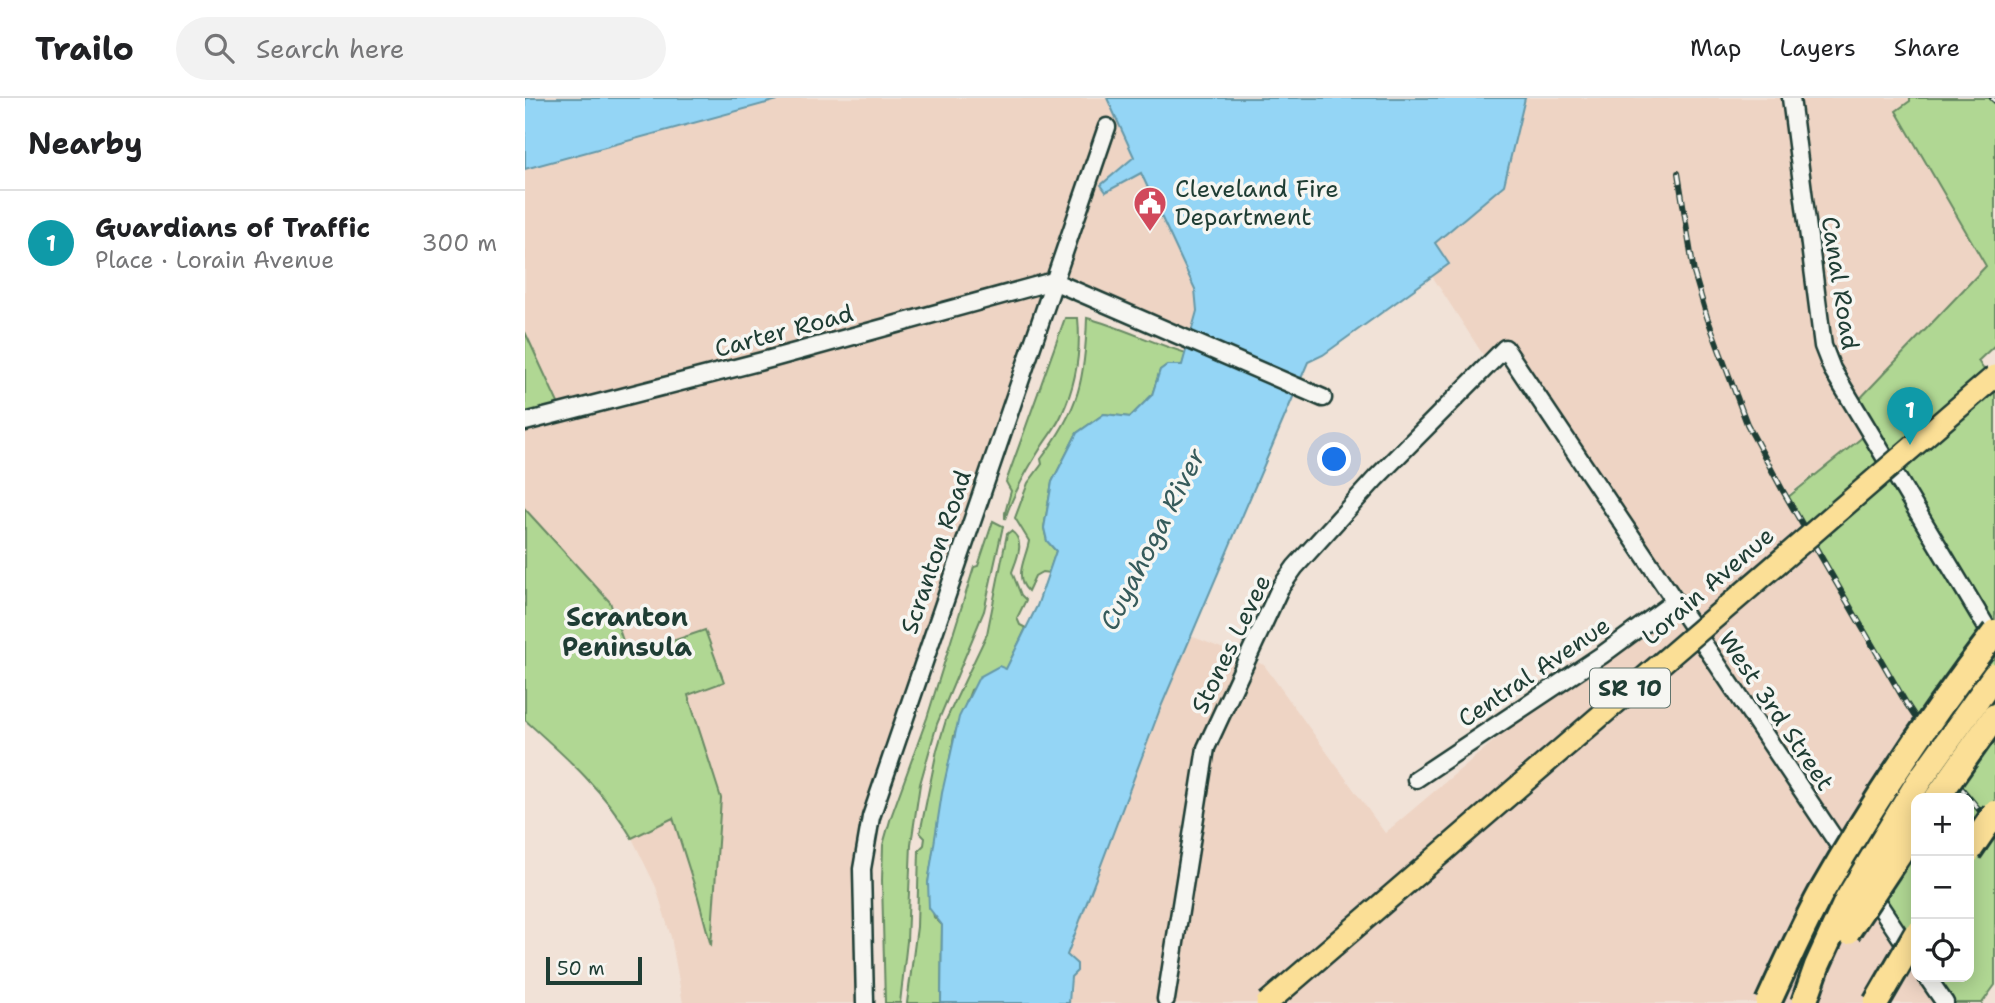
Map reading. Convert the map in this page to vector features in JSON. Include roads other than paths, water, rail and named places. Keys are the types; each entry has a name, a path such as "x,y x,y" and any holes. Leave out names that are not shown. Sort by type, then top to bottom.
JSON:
{"highway":[{"path":"1768,1003 1821,894 1870,810 1936,709 1995,632"},
{"path":"1806,1003 1817,965 1847,900 1919,781 1995,675"},
{"path":"1941,793 1995,716"},
{"path":"1974,844 1995,813"},
{"path":"1806,1003 1858,914 1911,835"},
{"path":"1876,1003 1911,943"}],"main road":[{"name":"Lorain Avenue","path":"1267,1003 1995,376"}],"street":[{"name":"Canal Road","path":"1791,98 1823,346 1832,369 1995,641"},
{"name":"Scranton Road","path":"865,1003 862,869 871,817 1107,127"},
{"path":"1053,281 1323,398"},
{"name":"Carter Road","path":"525,422 770,359 1053,281"},
{"name":"West 3rd Street","path":"1505,348 1911,953"},
{"name":"Stones Levee","path":"1166,999 1206,748 1280,588 1295,567 1376,478 1505,348"},
{"name":"Central Avenue","path":"1416,779 1602,655 1675,601"},
{"path":"1930,982 1945,1003"}],"water":[{"path":"525,98 785,98 525,169"},
{"name":"Cuyahoga River","path":"1107,98 1525,98 1504,185 1435,243 1449,264 1323,355 1308,362 1160,709 1067,955 1077,964 1077,971 1071,977 1069,1003 941,1003 942,925 929,908 928,883 942,793 959,717 979,677 999,666 1006,669 1037,606 1056,551 1047,541 1044,528 1052,482 1077,433 1104,414 1130,417 1152,395 1160,370 1167,365 1182,365 1197,311 1195,289 1141,173 1106,192 1101,185 1134,157"}],"railway":[{"path":"1992,98 1995,101"},
{"path":"1678,173 1694,273 1707,317 1747,424 1906,703 1962,789 1995,829"}],"place":[{"name":"Cleveland Fire Department","path":"1150,233"},
{"name":"Guardians of Traffic","path":"1910,445"}],"district":[{"name":"Scranton Peninsula","path":"627,631"}]}
